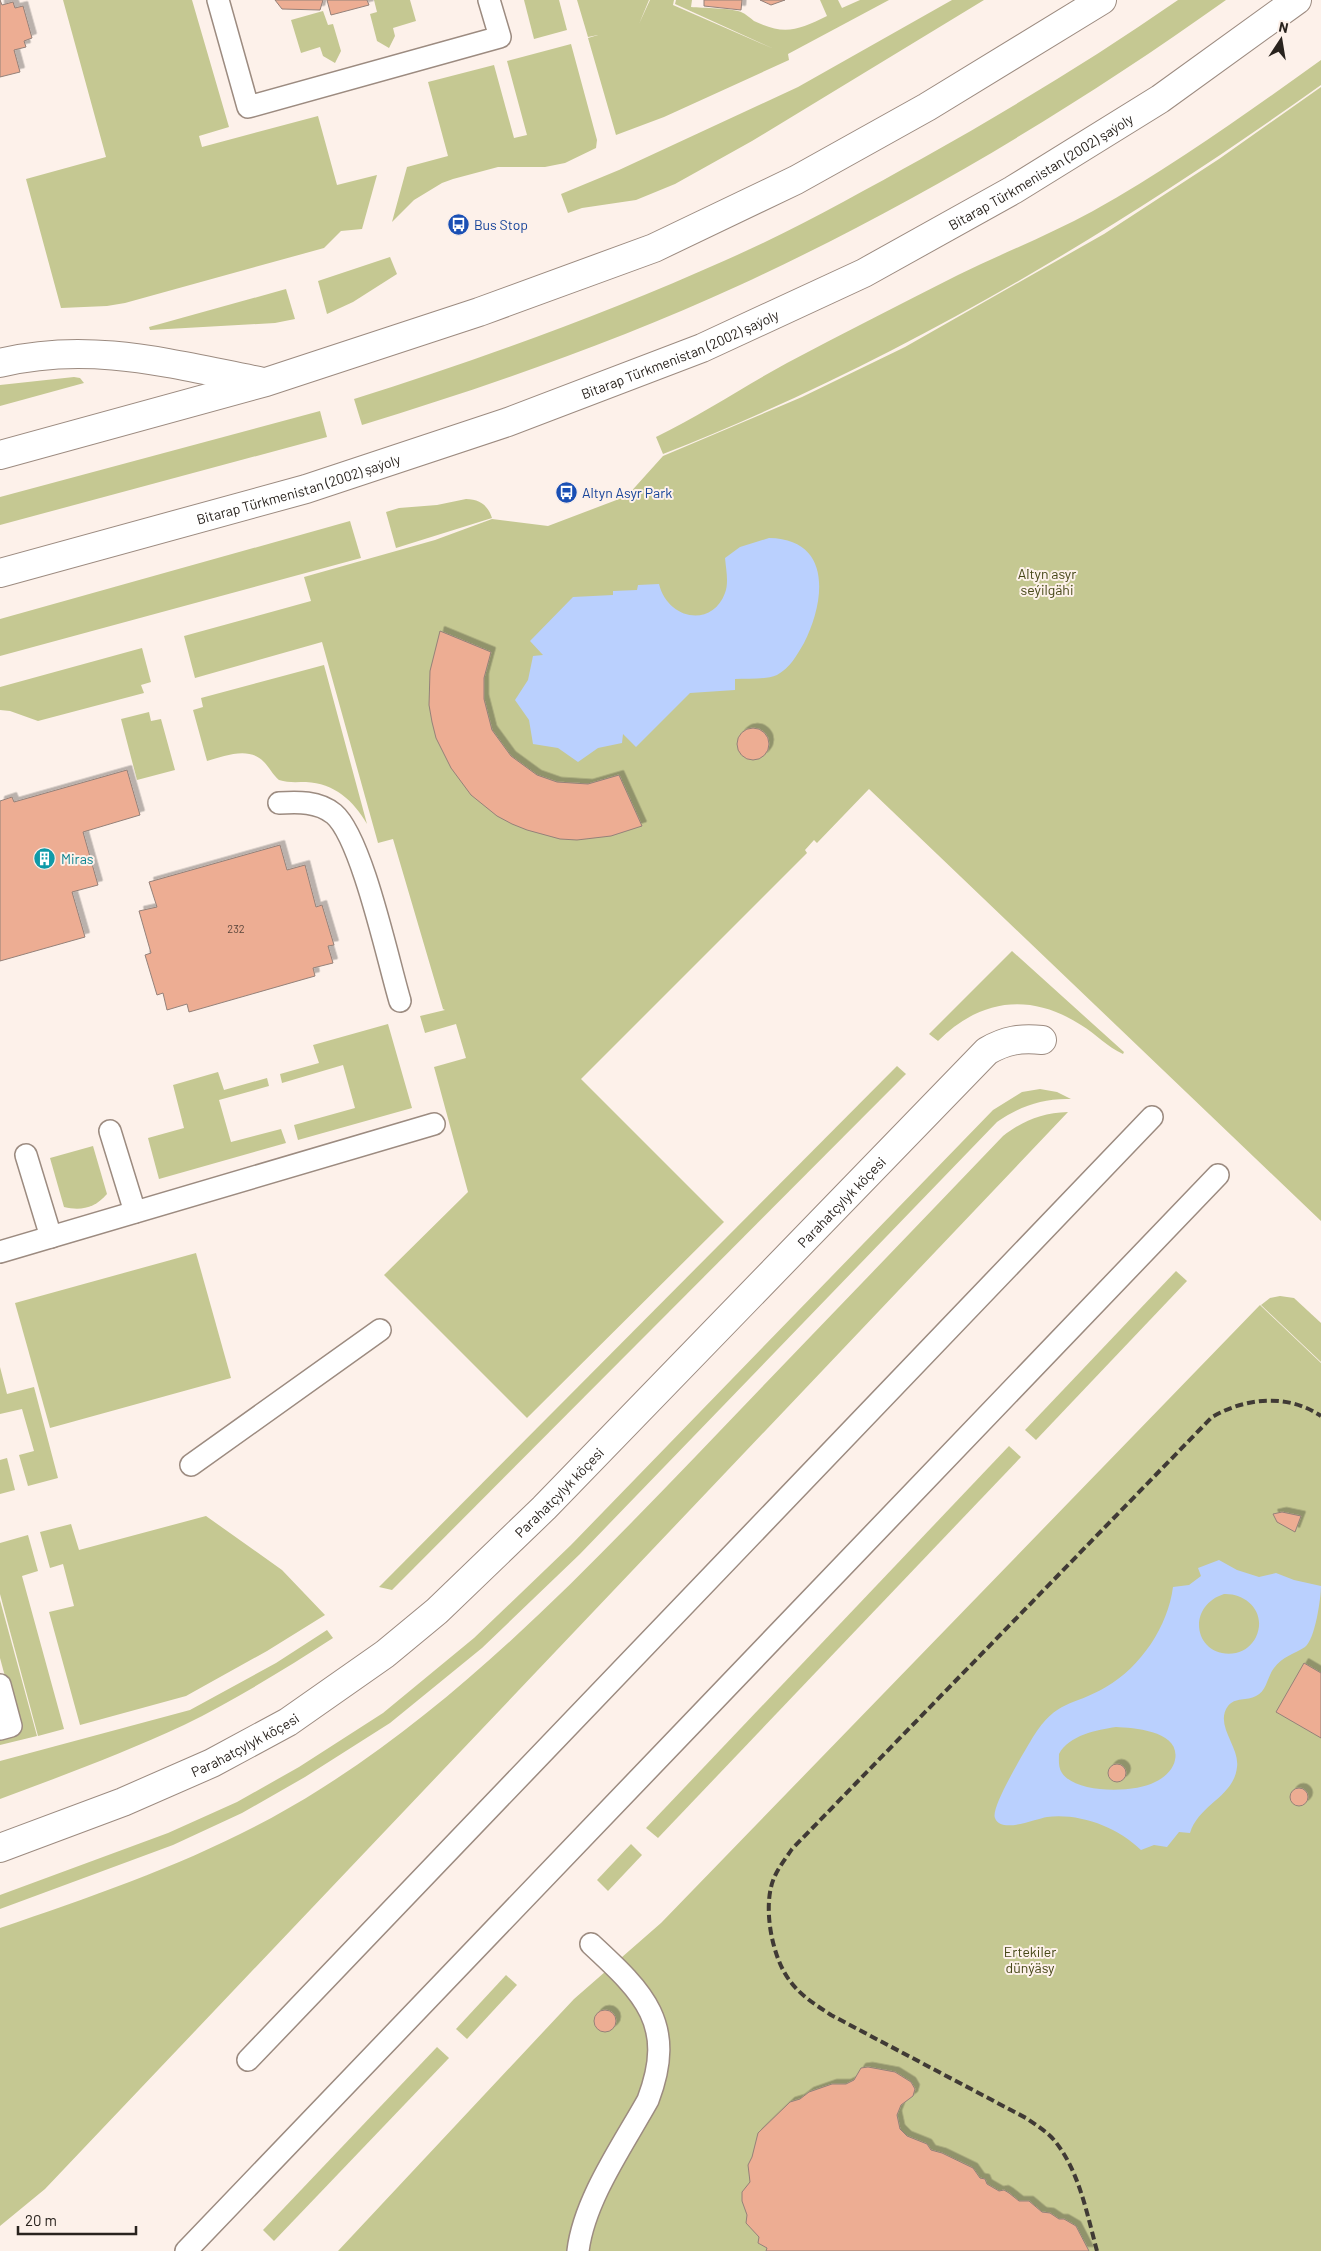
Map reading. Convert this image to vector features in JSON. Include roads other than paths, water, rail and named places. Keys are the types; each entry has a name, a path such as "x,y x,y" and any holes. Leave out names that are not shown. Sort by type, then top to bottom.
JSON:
{"main road":[{"path":"0,455 266,382 479,312 654,248 796,180 927,107 1102,0"},
{"name":"Bitarap Türkmenistan (2002) şaýoly","path":"0,573 306,489 508,422 702,348 864,273 1013,190 1160,99 1297,0"},
{"path":"0,362 58,353 123,356 266,382"},
{"name":"Parahatçylyk köçesi","path":"0,1848 124,1802 212,1764 288,1722 385,1654 438,1610 544,1508 987,1050 1004,1041 1023,1038 1042,1040"}],"lane":[{"path":"218,0 248,107 500,36 489,0"},
{"path":"279,803 299,802 317,804 334,815 344,829 359,858 400,1001"},
{"path":"248,2060 1152,1118"},
{"path":"0,1252 434,1124"},
{"path":"110,1131 135,1212"},
{"path":"26,1156 51,1237"},
{"path":"186,2251 1218,1175"},
{"path":"191,1465 380,1330"},
{"path":"0,1686 11,1726 0,1729"},
{"path":"578,2251 580,2233 592,2200 648,2100 653,2087 660,2053 659,2034 654,2016 644,2000 625,1976 591,1944"}],"water":[{"path":"769,538 790,541 804,549 814,561 818,576 819,592 811,627 799,652 786,669 772,677 735,679 735,690 690,693 636,747 623,734 622,743 598,748 578,762 558,748 533,744 529,720 515,700 528,680 533,656 543,655 530,641 573,597 613,595 613,591 637,590 638,585 659,584 671,606 680,612 690,615 701,615 719,604 725,593 727,580 725,558 740,547"},
{"path":"1219,1560 1237,1570 1259,1577 1276,1573 1294,1580 1321,1586 1317,1618 1309,1643 1277,1664 1260,1694 1234,1701 1224,1713 1225,1728 1237,1759 1237,1767 1230,1786 1194,1823 1190,1833 1179,1832 1167,1847 1154,1845 1141,1850 1109,1828 1072,1817 1047,1817 1011,1825 998,1823 995,1818 995,1812 1003,1791 1023,1753 1042,1725 1058,1710 1106,1687 1131,1668 1159,1631 1170,1602 1173,1587 1189,1585 1201,1576 1198,1568","holes":["1224,1594 1240,1597 1247,1601 1253,1606 1259,1620 1259,1628 1254,1640 1245,1649 1236,1653 1222,1653 1211,1649 1204,1641 1200,1631 1199,1620 1203,1610 1211,1601","1116,1727 1145,1730 1164,1737 1171,1743 1175,1750 1175,1760 1168,1773 1146,1786 1120,1790 1106,1790 1080,1785 1069,1780 1062,1773 1059,1766 1059,1754 1069,1742 1084,1735"]}],"railway":[{"path":"1097,2251 1076,2179 1063,2152 1048,2134 1026,2118 831,2015 809,2000 794,1986 778,1959 771,1931 769,1903 774,1878 792,1849 1212,1417 1238,1406 1266,1401 1294,1404 1321,1416"}],"place":[{"name":"Bus Stop","path":"458,224"},
{"name":"Altyn Asyr Park","path":"566,492"},
{"name":"Miras","path":"45,858"}],"park label":[{"name":"Altyn asyr seýilgähi","path":"1047,582"},
{"name":"Ertekiler dünýäsy","path":"1030,1959"}]}
